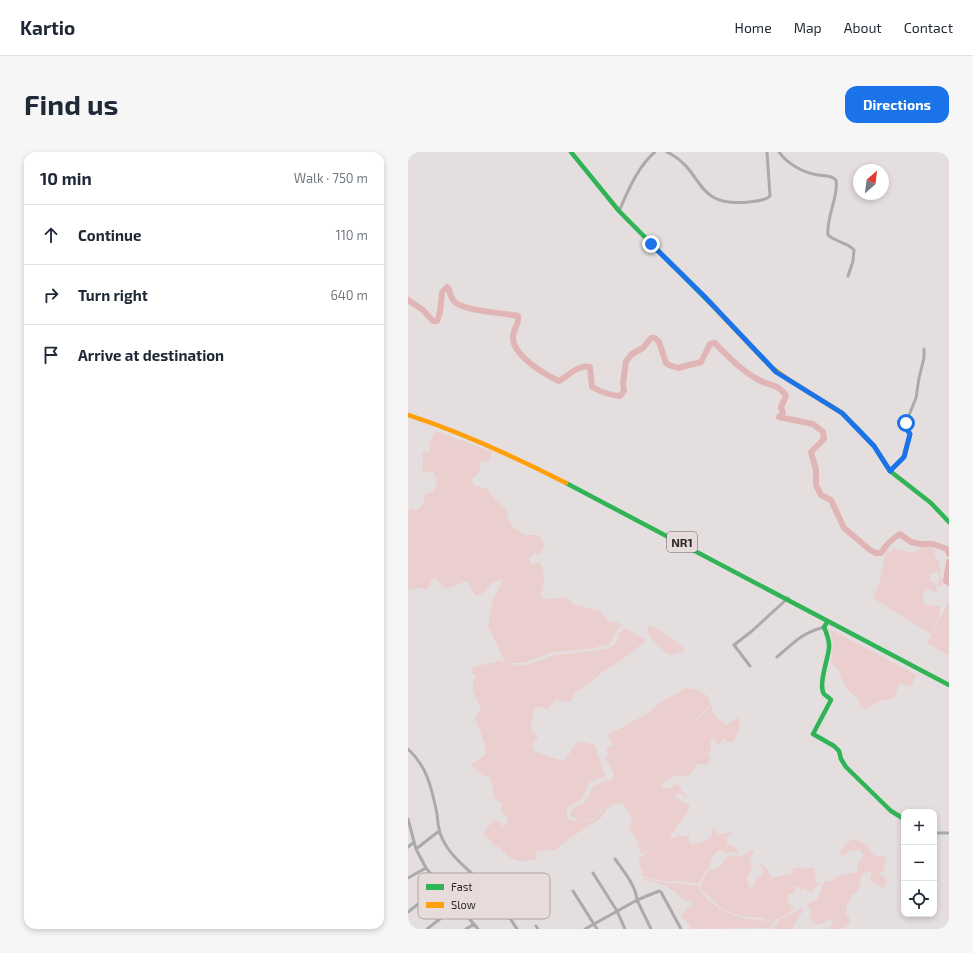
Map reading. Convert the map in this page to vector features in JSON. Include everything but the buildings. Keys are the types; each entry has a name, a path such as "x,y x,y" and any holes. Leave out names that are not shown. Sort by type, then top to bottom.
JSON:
{"main road":[{"path":"571,152 619,211 704,296 776,372 842,413 874,446 890,471 931,503 949,522"},
{"name":"NR1","path":"408,415 451,430 522,460 788,598 828,621 949,685"},
{"path":"828,621 824,627 829,648 827,664 822,678 824,694 831,700 813,734 834,746 846,767 875,794 890,811 901,816"}],"street":[{"path":"619,211 631,184 655,152"},
{"path":"667,152 693,173 705,192 710,196 722,201 739,202 762,200 767,199 770,196 767,152"},
{"path":"780,152 787,160 804,171 832,177 836,180 837,184 829,216 828,232 829,237 848,245 854,250 853,261 848,276"},
{"path":"890,471 903,459 906,451 910,434 905,425 915,402 924,358 924,348"},
{"path":"750,666 734,645 752,631 788,598"},
{"path":"777,657 800,637 811,631 824,627"},
{"path":"408,748 418,759 426,772 434,798 439,831 444,842 454,856 472,873"},
{"path":"408,819 416,849 426,868 430,873"},
{"path":"416,849 439,831"},
{"path":"937,833 949,833"},
{"path":"408,847 414,842"},
{"path":"615,859 629,880 651,929"},
{"path":"408,878 426,868"},
{"path":"593,873 617,911 625,929"},
{"path":"573,891 597,929"},
{"path":"585,929 637,900 657,891 661,892 681,929"},
{"path":"408,912 418,904"},
{"path":"427,929 440,919"},
{"path":"470,919 478,929"},
{"path":"510,919 517,929"},
{"path":"466,929 474,924"}],"shaded area":[{"path":"436,431 492,452 489,461 479,462 480,471 471,480 475,486 487,489 506,509 509,522 514,528 525,535 538,535 545,544 539,555 534,553 529,559 531,564 540,562 542,566 544,583 540,595 546,599 568,597 572,604 600,611 610,622 617,622 622,625 617,630 610,644 594,648 553,652 523,663 506,663 524,666 555,655 609,648 617,642 618,634 626,628 646,641 574,693 571,702 555,700 547,709 535,706 530,728 538,737 532,745 535,752 564,761 578,741 595,745 605,776 590,782 582,799 566,808 568,819 582,823 575,819 578,816 573,818 570,814 571,811 583,803 589,796 593,786 612,780 614,773 605,758 609,756 606,749 613,745 608,735 648,713 658,704 685,688 695,689 708,697 710,702 705,711 693,721 704,714 710,704 716,717 727,725 739,717 739,731 733,742 726,741 724,738 720,744 716,744 717,740 713,739 710,743 711,751 707,754 711,758 707,765 698,764 688,776 680,775 673,777 666,780 661,786 669,789 677,784 681,787 681,791 686,794 687,797 679,793 674,796 690,806 681,823 677,824 675,831 671,833 671,837 689,836 689,843 695,843 702,842 710,837 712,835 711,829 718,828 716,831 717,835 730,832 732,834 726,837 728,839 726,844 734,846 739,853 729,852 726,854 720,850 715,853 711,859 710,867 706,870 699,884 676,881 667,882 643,876 639,861 644,854 660,841 641,854 637,840 629,829 632,819 622,803 614,804 607,809 601,818 570,838 555,850 537,851 535,860 520,861 510,858 500,848 492,844 491,840 483,835 494,820 500,822 502,827 506,824 508,818 501,812 502,803 495,799 490,777 482,775 471,765 486,754 485,745 475,718 481,707 473,692 473,685 476,676 471,672 473,667 500,661 505,662 488,626 492,602 503,580 492,582 485,592 476,596 467,581 446,589 436,579 432,580 427,590 419,588 408,590 408,511 412,508 416,511 423,504 425,494 434,491 437,479 433,472 422,473 422,453 430,452 429,442","holes":["578,816 589,820 597,816 589,821"]},
{"path":"923,547 932,548 936,551 934,555 939,563 941,576 944,582 943,585 938,587 939,573 937,572 931,574 930,581 935,583 937,593 929,589 923,593 923,601 925,605 940,606 939,617 931,634 873,598 880,581 886,550 891,552 892,548 913,553"},
{"path":"949,601 949,656 927,643"},
{"path":"648,626 652,626 667,635 685,649 684,651 671,655 665,652 647,632"},
{"path":"830,629 917,675 911,686 900,683 894,698 880,701 865,710 860,706 857,697 846,686 840,671 831,663 833,645"},
{"path":"852,839 865,844 873,854 877,856 886,856 886,861 883,865 885,870 879,874 885,877 887,882 883,888 870,880 871,872 863,873 860,880 861,883 856,893 852,895 846,907 846,913 851,921 841,929 827,929 831,926 833,921 828,919 822,924 816,925 809,918 811,911 806,906 817,899 825,881 831,881 841,874 843,875 857,872 858,863 863,856 860,850 849,851 843,856 841,856 840,852"},
{"path":"750,850 754,851 749,862 753,866 747,879 749,887 753,887 757,877 763,875 763,868 760,866 762,864 768,870 772,878 792,873 793,868 802,867 803,869 815,867 814,872 817,876 815,879 816,882 819,883 818,886 814,887 815,889 812,892 805,888 801,890 798,886 794,887 796,889 795,893 788,895 787,900 794,910 776,920 767,921 762,918 741,916 723,910 701,889 701,885 707,871 720,867 727,857 734,855 742,856"},
{"path":"643,878 666,883 699,886 700,890 708,900 723,911 742,918 767,922 775,921 771,927 767,928 692,929 681,916 688,907 692,907 692,901 683,900 670,889 660,884 644,880"},
{"path":"802,908 804,909 792,929 772,929 779,920"}],"waterway":[{"path":"408,300 423,310 433,321 437,321 440,312 442,292 447,287 453,300 461,306 476,310 518,316 518,321 513,334 514,344 523,357 530,363 545,374 559,381 582,367 590,367 592,387 616,396 620,396 624,391 623,383 626,361 632,354 643,348 651,338 655,338 659,342 666,363 678,368 701,362 710,344 715,343 730,359 747,373 759,380 777,387 783,392 786,396 781,407 783,413 779,417 813,424 823,432 824,439 811,452 816,470 816,485 821,495 831,500 844,528 870,550 876,553 881,553 889,542 900,534 911,542 933,544 947,549 949,554"},
{"path":"949,562 946,581 949,583"}],"traffic: fast":[{"path":"571,152 619,211 711,304"},
{"path":"856,427 874,446 890,471 931,503 949,522"},
{"path":"566,483 949,685"},
{"path":"828,621 824,627 829,640 829,648 822,690 831,700 813,734 834,746 839,751 841,759 846,767 891,811 901,817"}],"traffic: slow":[{"path":"711,304 770,366 789,380 842,413 856,427"},
{"path":"408,415 488,446 566,483"}],"route":[{"path":"651,244 704,296 776,372 842,413 874,446 890,471 901,462 906,451 910,434 906,428 906,423"}]}
